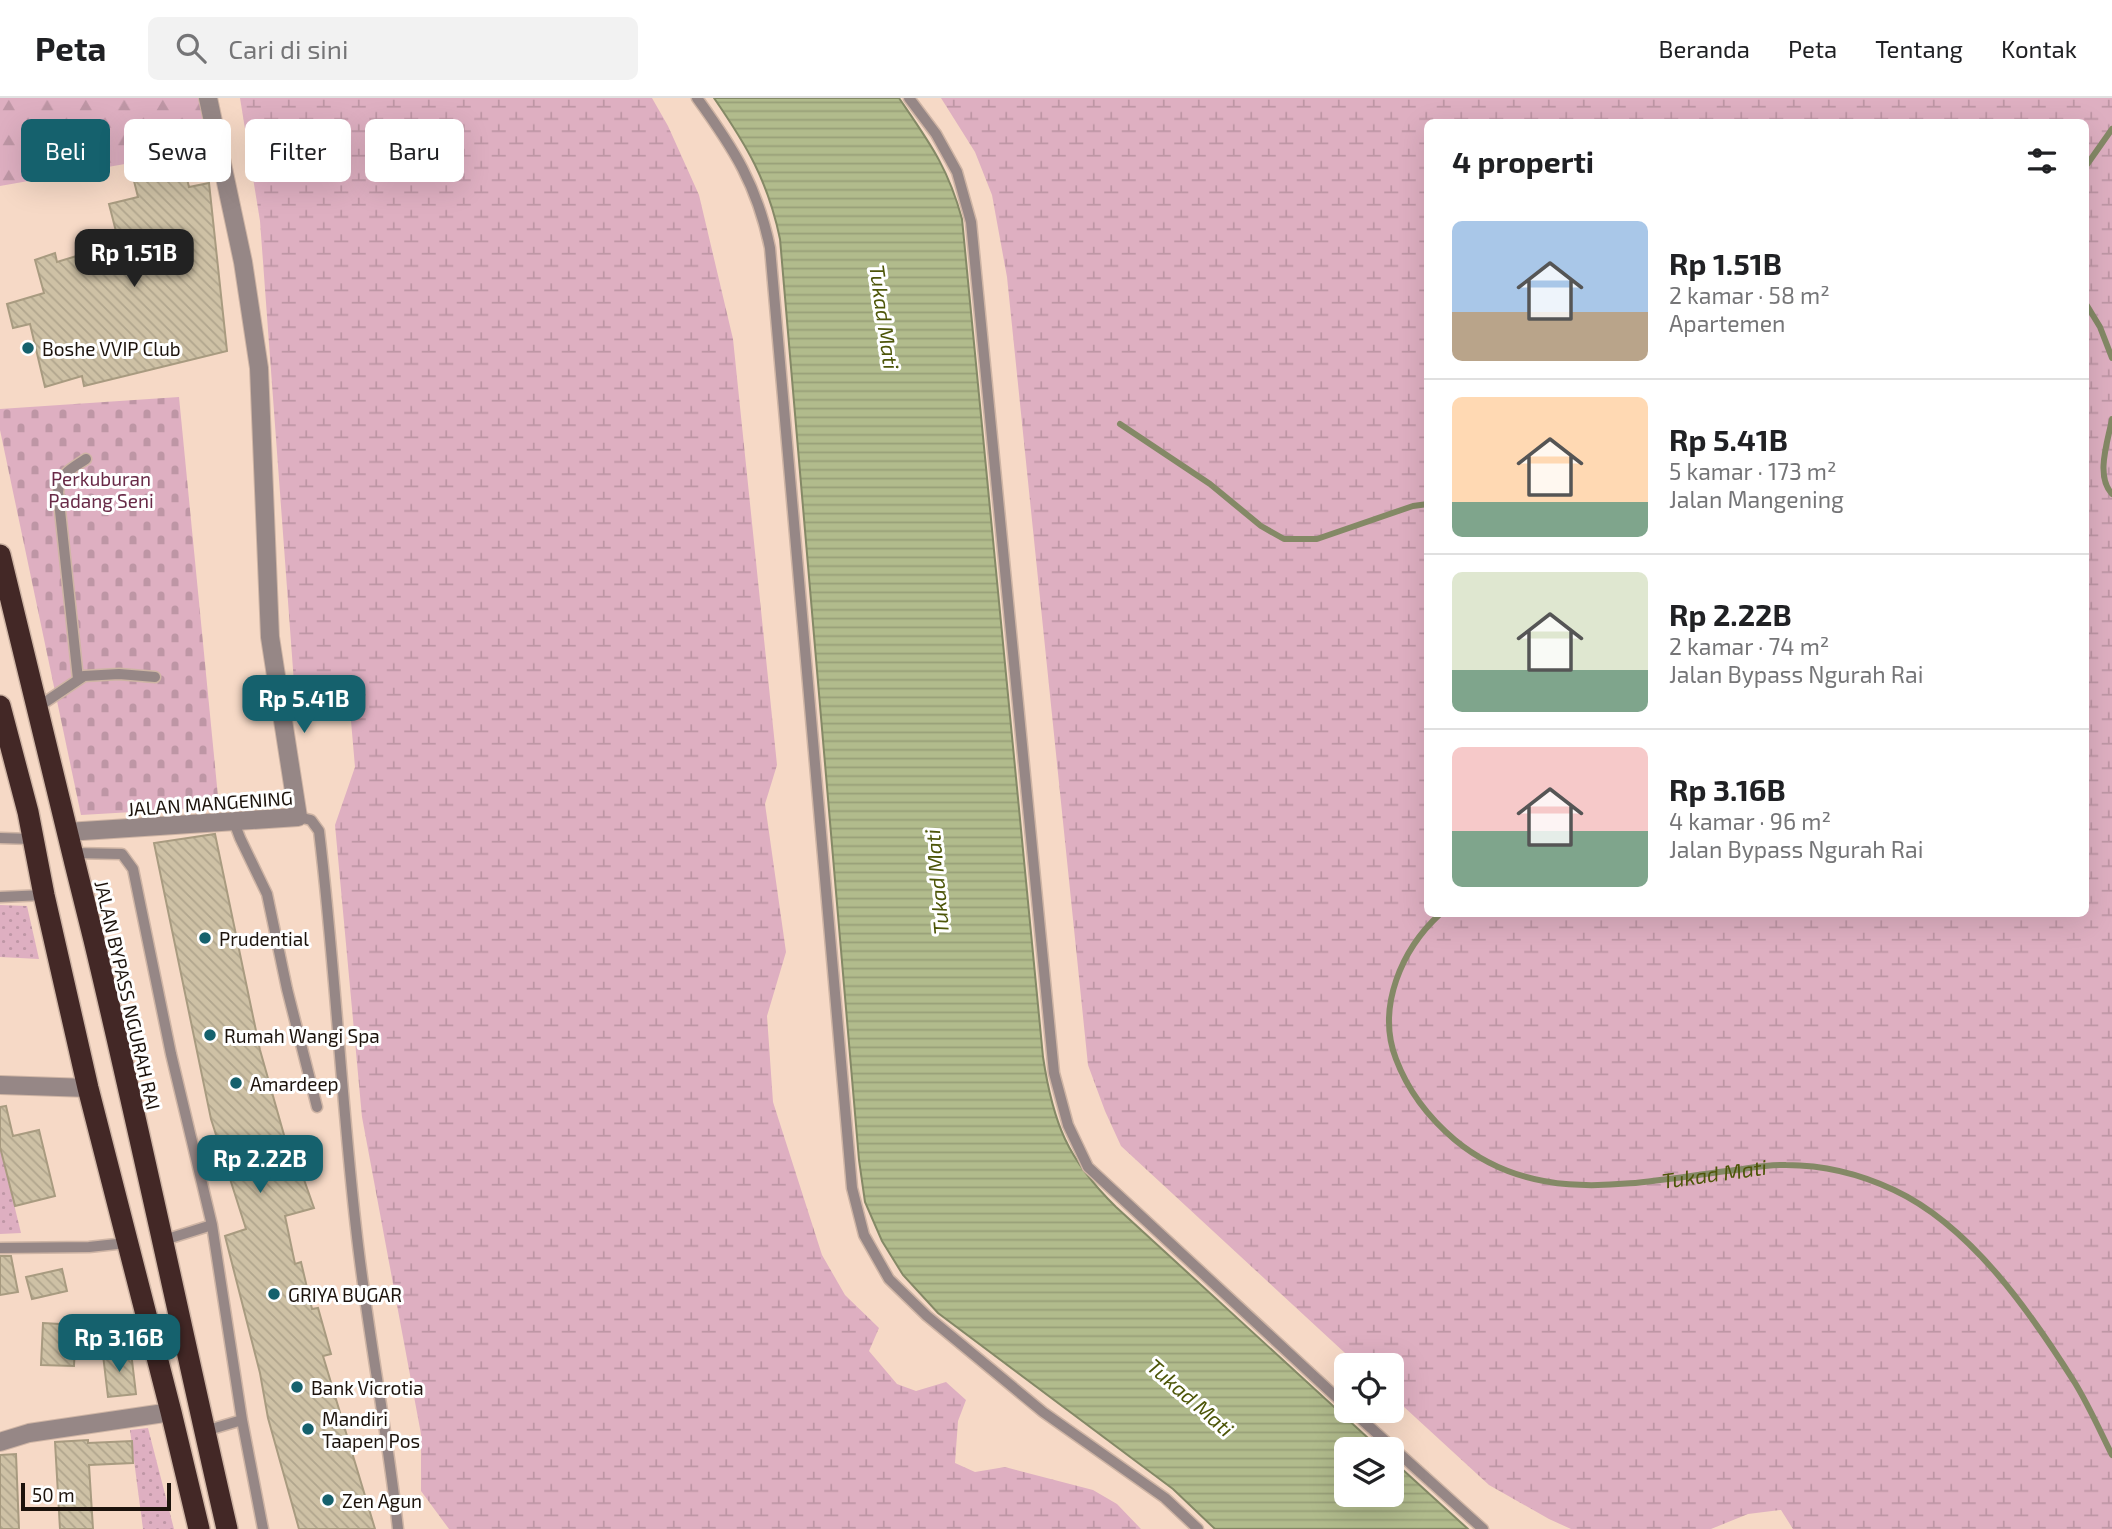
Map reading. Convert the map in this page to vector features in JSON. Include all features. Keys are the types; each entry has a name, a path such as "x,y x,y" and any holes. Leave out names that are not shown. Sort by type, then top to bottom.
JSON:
{"highway":[{"name":"JALAN BYPASS NGURAH RAI","path":"0,555 73,853 227,1529"},
{"path":"1,711 28,812 88,1088 126,1243 172,1412 199,1529"},
{"path":"56,947 93,939"}],"street":[{"path":"208,98 243,261 259,368 270,637 298,817"},
{"name":"JALAN MANGENING","path":"67,832 298,817"},
{"path":"0,1085 88,1088"},
{"path":"0,1441 29,1433 172,1412"}],"lane":[{"path":"697,98 728,141 749,178 762,214 769,248 852,1188 864,1235 888,1279 927,1316 1044,1412 1166,1498 1198,1529"},
{"path":"911,101 936,134 957,172 971,222 1054,1073 1068,1125 1088,1167 1334,1395"},
{"path":"78,679 58,492 59,481 64,473 86,459"},
{"path":"36,709 78,679 92,674 155,677"},
{"name":"JALAN MANGENING","path":"298,817 311,820 319,831 332,940 340,1061 356,1227 398,1529"},
{"path":"234,822 267,894 287,989 317,1107"},
{"path":"0,838 33,839"},
{"path":"73,853 122,854 132,869 171,1054 212,1224 242,1420 263,1529"},
{"path":"0,897 44,895"},
{"path":"162,1241 212,1224"},
{"path":"0,1248 89,1247 126,1243"},
{"path":"205,1431 242,1420"},
{"path":"1365,1423 1483,1529"}],"green space":[{"path":"0,98 199,98 204,119 124,119 124,164 110,167 110,119 21,119 23,182 0,186"},
{"path":"240,98 652,98 668,126 699,195 733,339 777,765 765,804 786,952 767,1016 773,1102 822,1255 845,1295 879,1328 869,1351 897,1384 916,1391 946,1382 966,1400 958,1421 955,1463 975,1472 1005,1467 1093,1490 1117,1504 1141,1529 449,1529 421,1491 421,1434 362,1117 335,825 355,767 351,721 294,683 260,221 254,182 351,182 351,119 245,119 245,129"},
{"path":"941,98 2112,98 2112,1529 1793,1529 1781,1510 1748,1514 1711,1529 1571,1529 1489,1485 1404,1407 1404,1353 1345,1353 1121,1146 1088,1065 1007,277 992,195 975,152"},
{"name":"Perkuburan Padang Seni","path":"179,397 219,807 81,815 0,430 0,409"},
{"path":"0,905 27,906 39,959 0,957"},
{"path":"0,1147 21,1233 0,1234"},
{"path":"148,1428 174,1529 143,1529 130,1430"}],"water":[{"path":"714,98 899,98 936,156 957,201 962,219 1043,1057 1052,1102 1065,1139 1085,1173 1116,1207 1334,1407 1334,1423 1352,1423 1367,1437 1334,1437 1334,1507 1404,1507 1404,1471 1468,1529 1215,1529 1173,1489 938,1313 903,1275 882,1241 865,1202 859,1160 780,239 763,182 737,132"}],"building":[{"path":"134,182 188,182 189,187 209,183 227,351 84,386 82,376 45,387 30,324 13,328 7,304 44,293 35,260 55,253 57,262 83,254 85,264 122,255 109,204 138,197"},
{"path":"215,834 260,1050 286,1142 290,1140 314,1208 285,1216 295,1264 301,1262 312,1309 318,1308 331,1354 323,1356 375,1529 299,1529 268,1418 260,1373 225,1236 246,1229 211,1119 154,843"},
{"path":"6,1106 13,1136 39,1130 55,1196 15,1206 0,1147 0,1107"},
{"path":"0,1256 11,1256 18,1292 0,1295"},
{"path":"62,1269 67,1291 32,1299 26,1277"},
{"path":"43,1323 76,1325 74,1366 41,1365"},
{"path":"131,1352 136,1394 108,1397 103,1355"},
{"path":"88,1440 88,1443 132,1441 133,1463 89,1465 93,1529 60,1529 55,1442"},
{"path":"16,1454 19,1529 0,1529 0,1455"}],"waterway":[{"name":"Tukad Mati","path":"2089,162 2112,129"},
{"path":"2089,309 2100,327 2112,358"},
{"path":"2112,419 2103,468 2107,487 2112,494"},
{"path":"1120,424 1210,484 1261,526 1284,539 1317,539 1424,505"},
{"name":"Tukad Mati","path":"1437,917 1414,944 1404,962 1396,980 1389,1019 1396,1059 1407,1082 1436,1123 1455,1140 1486,1161 1518,1175 1551,1182 1620,1184 1786,1165 1842,1172 1894,1190 1949,1226 1974,1248 1997,1274 2039,1328 2075,1383 2112,1455"}],"place":[{"name":"Boshe VVIP Club","path":"28,348"},
{"name":"Prudential","path":"205,938"},
{"name":"Rumah Wangi Spa","path":"210,1035"},
{"name":"Amardeep","path":"236,1083"},
{"name":"GRIYA BUGAR","path":"274,1294"},
{"name":"Bank Vicrotia","path":"297,1387"},
{"name":"Mandiri Taapen Pos","path":"308,1429"},
{"name":"Zen Agun","path":"328,1500"}]}
